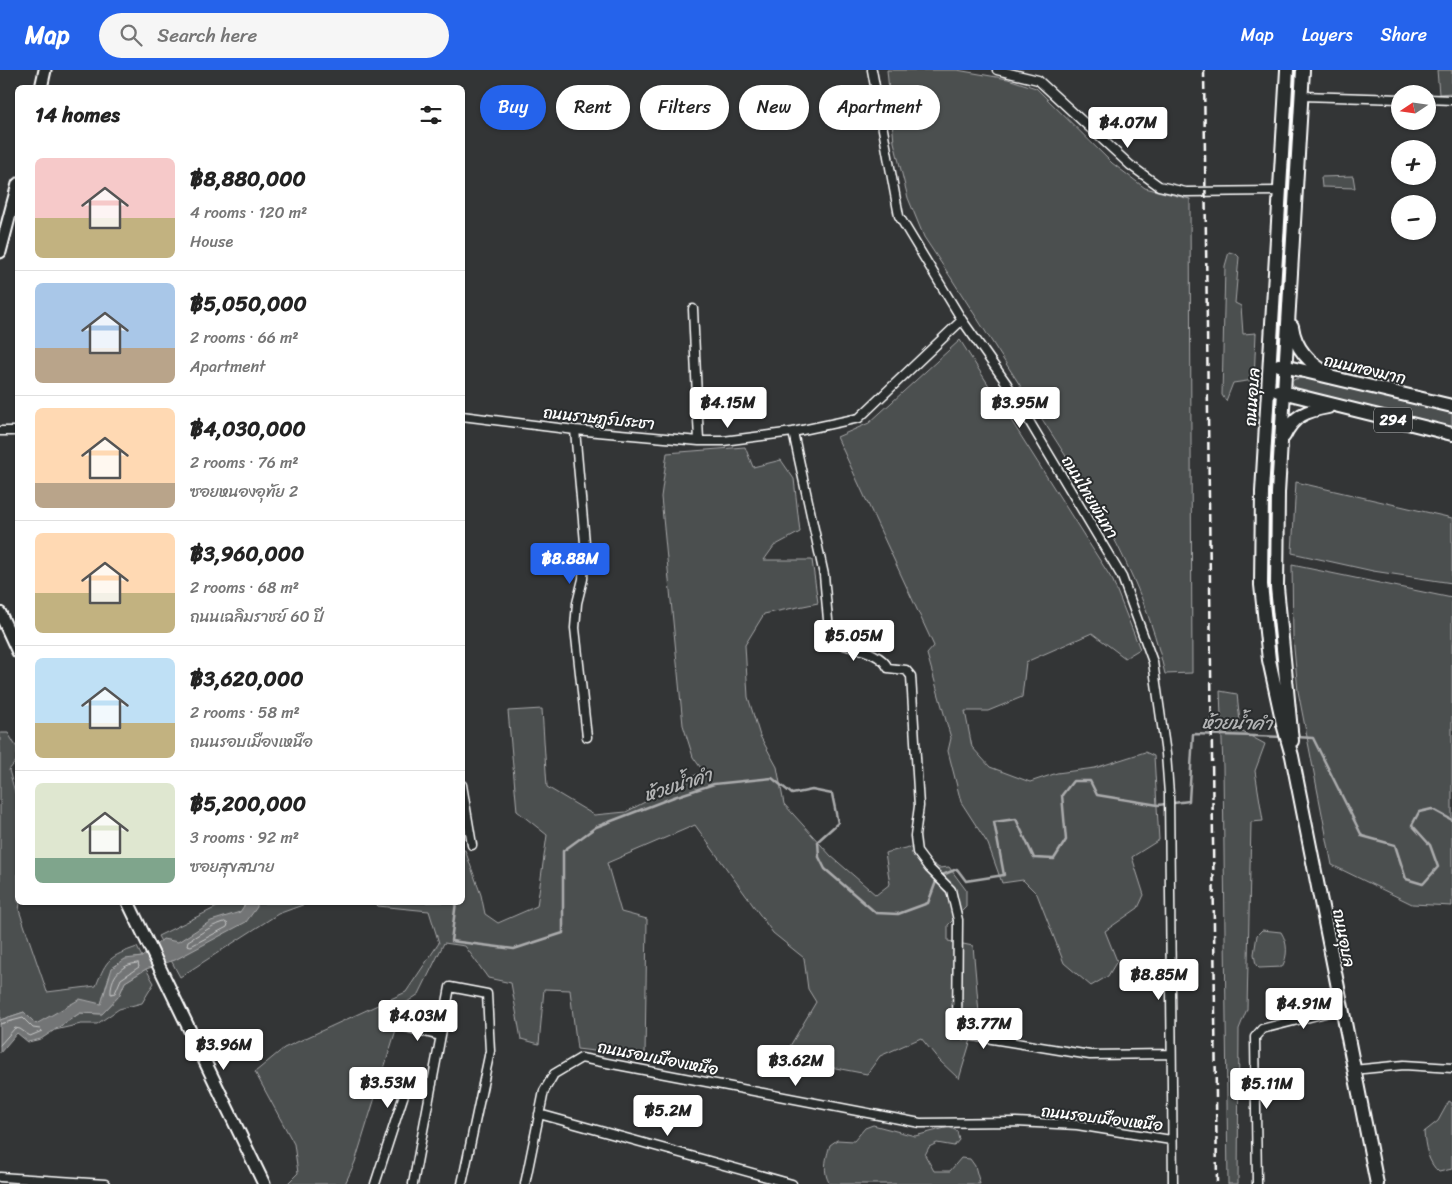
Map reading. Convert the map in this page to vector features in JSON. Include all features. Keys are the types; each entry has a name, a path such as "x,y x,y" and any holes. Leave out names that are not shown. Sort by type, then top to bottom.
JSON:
{"main road":[{"name":"ถนนอุบล","path":"1287,70 1262,492 1261,586 1269,660 1287,724"},
{"path":"1287,70 1303,71"},
{"name":"ถนนอุบล","path":"1303,71 1278,493 1277,587 1287,724 1292,756 1377,1184"},
{"path":"1290,304 1293,335 1304,355 1319,368 1341,381"},
{"name":"ถนนทองมาก","path":"1270,363 1452,406"},
{"name":"294","path":"1268,389 1452,434"},
{"path":"1282,439 1296,417 1312,410 1333,406"}],"street":[{"path":"42,85 46,70"},
{"name":"ถนนไทยพันทา","path":"872,70 899,216 962,320 1007,384 1122,577 1153,662 1166,754 1170,817 1172,1184"},
{"path":"997,70 1038,80 1130,166 1159,186 1186,192 1280,191"},
{"path":"1302,96 1391,99"},
{"path":"1436,99 1452,100"},
{"path":"0,252 15,195"},
{"path":"693,309 699,440"},
{"name":"ถนนราษฎร์ประชา","path":"465,416 575,430 699,440 723,441 793,432 859,418 962,320"},
{"path":"575,430 585,543 583,579 575,628 587,737"},
{"path":"0,431 15,431"},
{"path":"793,432 824,575 829,631 833,641 848,648 878,656 884,660 888,668 906,670 911,676 919,806 915,836 917,852 929,868 951,890 958,920 957,1030 961,1034 1090,1054 1170,1054"},
{"path":"0,613 15,646"},
{"path":"465,803 472,845"},
{"path":"129,905 264,1184"},
{"path":"413,1184 450,987 486,994 490,1051 462,1184"},
{"path":"1258,1184 1254,1043 1257,1032 1262,1029 1341,1009"},
{"path":"402,1026 440,1036"},
{"name":"ถนนรอบเมืองเหนือ","path":"525,1184 544,1091 554,1074 581,1058 920,1123 1016,1122 1077,1125 1172,1140"},
{"path":"1353,1070 1404,1065 1452,1068"},
{"path":"375,1184 409,1079 432,1084"},
{"path":"539,1114 792,1184"},
{"path":"0,1177 105,1184"}],"shaded area":[{"path":"887,70 957,70 1008,79 1036,88 1112,163 1145,188 1190,199 1192,673 1165,674 1155,635 1142,598 1126,562 1089,493 924,237 908,198 893,130 940,130 940,85 888,85"},
{"path":"1437,70 1452,70 1452,93 1439,94"},
{"path":"1353,176 1355,188 1322,187 1321,177"},
{"path":"1229,252 1239,257 1235,303 1241,306 1243,334 1256,333 1254,380 1233,383 1226,401 1222,395 1225,266"},
{"path":"960,340 1113,581 1140,649 1125,658 1092,633 1026,662 1022,697 988,711 965,711 972,747 990,767 1030,782 1057,773 1095,768 1145,752 1154,756 1159,840 1132,857 1144,895 1138,908 1105,931 1117,961 1108,976 1091,986 1064,963 1037,894 1023,880 1002,883 988,844 961,802 948,751 951,738 927,654 934,646 837,437 869,423"},
{"path":"1304,378 1452,413 1452,427 1303,392 1294,387 1291,382 1295,379"},
{"path":"745,447 753,467 781,460 794,479 800,532 774,546 764,560 812,560 818,603 764,614 745,645 748,697 760,736 777,767 784,804 831,856 876,895 890,884 885,853 909,847 939,868 949,867 966,890 966,907 948,925 948,941 973,946 979,1013 959,1079 939,1060 921,1038 880,1056 867,1074 783,1058 816,1002 808,989 804,958 773,933 695,825 607,863 621,912 647,919 645,1057 577,1049 570,990 544,989 539,1044 521,1039 511,983 488,978 465,946 444,943 419,994 404,1004 355,1162 345,1184 287,1184 298,1173 294,1144 255,1072 284,1048 406,992 439,943 429,911 377,905 465,905 465,850 481,895 485,914 498,923 537,906 547,835 517,811 508,711 542,709 547,787 594,815 626,812 703,771 693,757 683,725 661,497 667,453"},
{"path":"1296,482 1452,518 1452,583 1373,571 1292,553"},
{"path":"1292,565 1452,598 1452,906 1412,904 1332,865 1298,691 1293,637"},
{"path":"1220,691 1237,694 1241,731 1265,744 1255,771 1263,821 1251,822 1247,1009 1239,1029 1238,1184 1228,1184 1223,767"},
{"path":"0,733 8,733 15,745 15,762 9,770 15,792 15,905 20,905 19,910 47,992 96,986 106,964 120,953 137,947 142,957 122,962 116,966 109,978 101,1005 36,1024 24,1012 0,1020"},
{"path":"221,905 303,905 278,914 180,977 158,936"},
{"path":"1262,930 1281,932 1286,949 1282,967 1259,968 1256,965 1254,954 1257,935"},
{"path":"146,969 154,983 142,1003 119,1009 97,1024 81,1024 55,1030 80,1013 102,1014 119,996 125,982"},
{"path":"1449,1101 1452,1103 1452,1169 1439,1172 1430,1159 1426,1148 1424,1132 1438,1121"},
{"path":"873,1125 915,1136 949,1127 957,1131 959,1140 954,1146 937,1143 929,1147 925,1155 934,1171 950,1171 961,1158 970,1159 975,1166 980,1184 830,1184 825,1170 830,1145 837,1140 854,1141 865,1128"}],"water":[{"path":"245,905 257,905 246,922 175,960 146,969 125,982 119,996 102,1014 80,1013 41,1039 28,1042 17,1033 0,1053 0,1020 24,1012 36,1024 80,999 101,1004 112,968 125,959 142,957 163,939 178,942 211,921 240,912"}],"waterway":[{"name":"ห้วยน้ำคำ","path":"940,876 957,869 966,881 1004,875 994,822 1016,819 1034,858 1054,859 1066,840 1062,795 1073,781 1090,781 1097,795 1158,805 1189,801 1193,734 1283,737"},
{"name":"ห้วยน้ำคำ","path":"1296,737 1313,738 1362,836 1395,845 1406,879 1423,884 1438,867 1430,845 1412,825 1419,812 1432,809 1452,820"},
{"name":"ห้วยน้ำคำ","path":"456,905 451,941 514,949 563,933 563,851 596,827 674,797 714,784 772,778 792,794 812,790 832,794 838,823 818,841 819,857 825,869 876,913 898,914 928,903 937,879"}],"railway":[{"path":"1204,70 1217,1184"}]}
